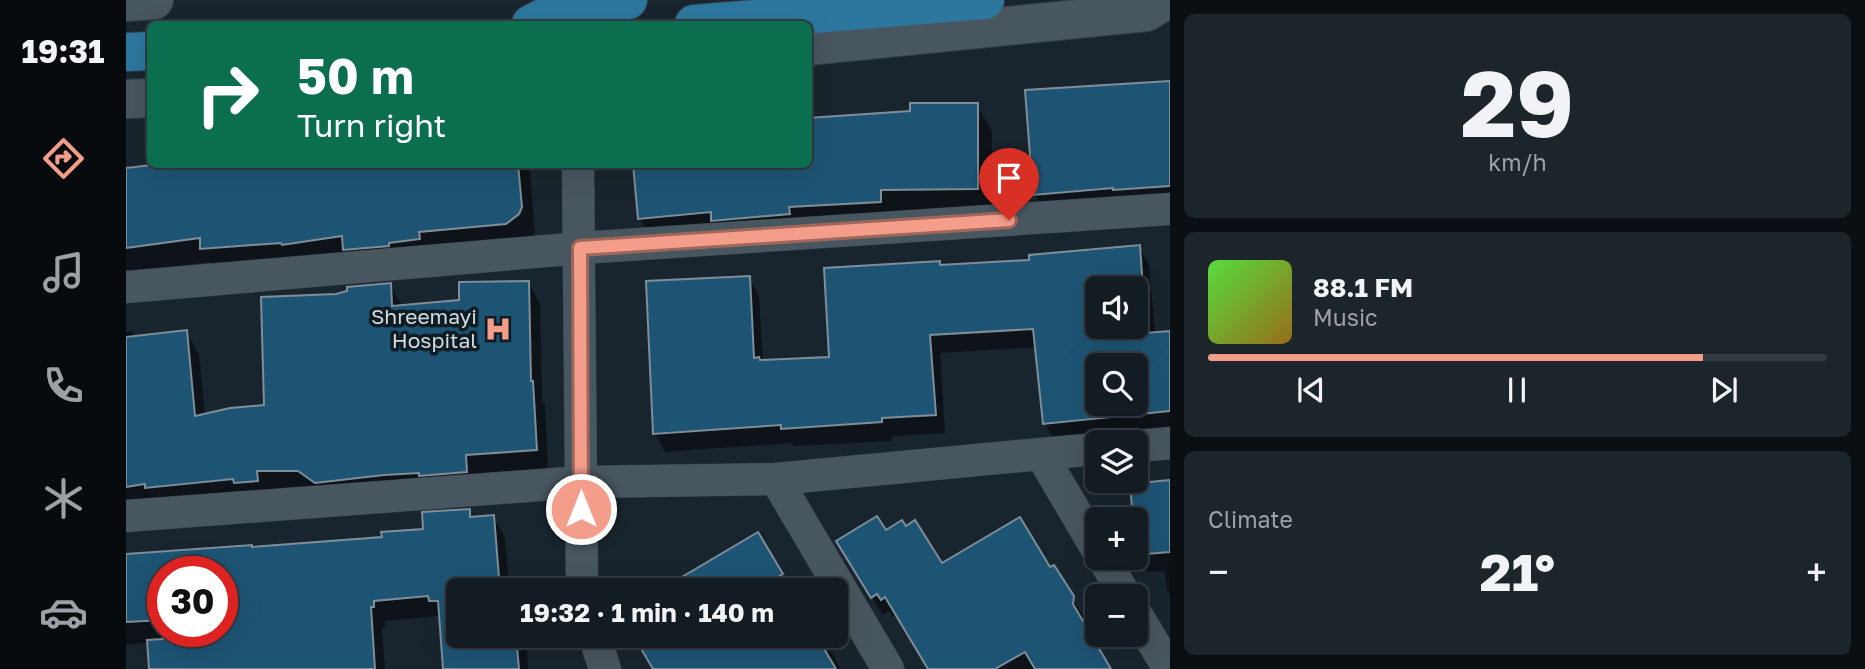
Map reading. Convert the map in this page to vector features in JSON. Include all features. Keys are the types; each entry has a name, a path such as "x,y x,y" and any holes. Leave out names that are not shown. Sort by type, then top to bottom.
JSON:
{"main road":[{"path":"537,21 568,5 628,0"},
{"path":"730,21 985,0"},
{"path":"126,52 147,51"}],"street":[{"path":"126,2 154,0"},
{"path":"812,46 1146,12 1166,0"},
{"path":"126,99 147,98"},
{"path":"578,168 582,578"},
{"path":"126,287 580,248 1170,209"},
{"path":"1148,445 1170,443"},
{"path":"126,516 581,482 776,479 1085,450"},
{"path":"1041,454 1085,529"},
{"path":"776,479 888,669"},
{"path":"1148,634 1169,668"},
{"path":"598,648 605,669"}],"building":[{"path":"1170,81 1170,186 1033,195 1025,90"},
{"path":"910,103 978,103 978,189 881,190 881,202 789,207 790,214 711,221 711,212 638,219 633,168 812,168 812,118 910,111"},
{"path":"147,166 147,168 518,168 522,207 519,214 506,224 419,232 420,239 389,243 389,246 343,250 342,236 282,245 200,249 200,238 126,248 126,168"},
{"path":"1140,245 1142,276 1085,276 1085,339 1148,339 1148,333 1170,331 1170,411 1148,413 1148,353 1085,353 1085,416 1121,416 1043,424 1033,329 930,335 936,415 882,418 882,422 781,429 781,425 653,434 646,281 750,276 754,358 829,357 824,268 940,261 940,265 1029,260 1029,255"},
{"path":"529,281 531,381 537,450 466,455 467,472 419,476 419,473 384,475 315,483 298,471 257,471 258,481 234,483 233,479 145,488 145,484 126,487 126,337 187,330 195,416 230,408 264,405 261,297 336,294 347,291 347,287 391,283 392,306 459,300 459,282"},
{"path":"1170,480 1170,552 1148,554 1148,507 1132,507 1131,493 1148,493 1148,482"},
{"path":"470,509 470,517 494,515 499,578 446,578 446,648 517,648 519,669 443,669 438,601 429,601 428,596 374,601 374,607 371,607 375,669 149,669 147,647 238,647 238,556 147,556 147,621 126,622 126,554 382,537 381,532 423,529 422,512"},
{"path":"877,516 886,530 902,520 906,526 915,520 942,563 1020,517 1050,567 1054,565 1074,596 1073,604 1085,625 1085,647 1098,647 1111,669 1035,669 1025,652 995,669 928,669 885,597 881,600 877,594 871,598 836,541"},
{"path":"758,532 783,574 776,578 680,578"},
{"path":"641,648 824,648 836,669 653,669"}],"place":[{"name":"Shreemayi Hospital","path":"498,329"}],"route":[{"path":"581,509 580,248 1009,220"}]}
